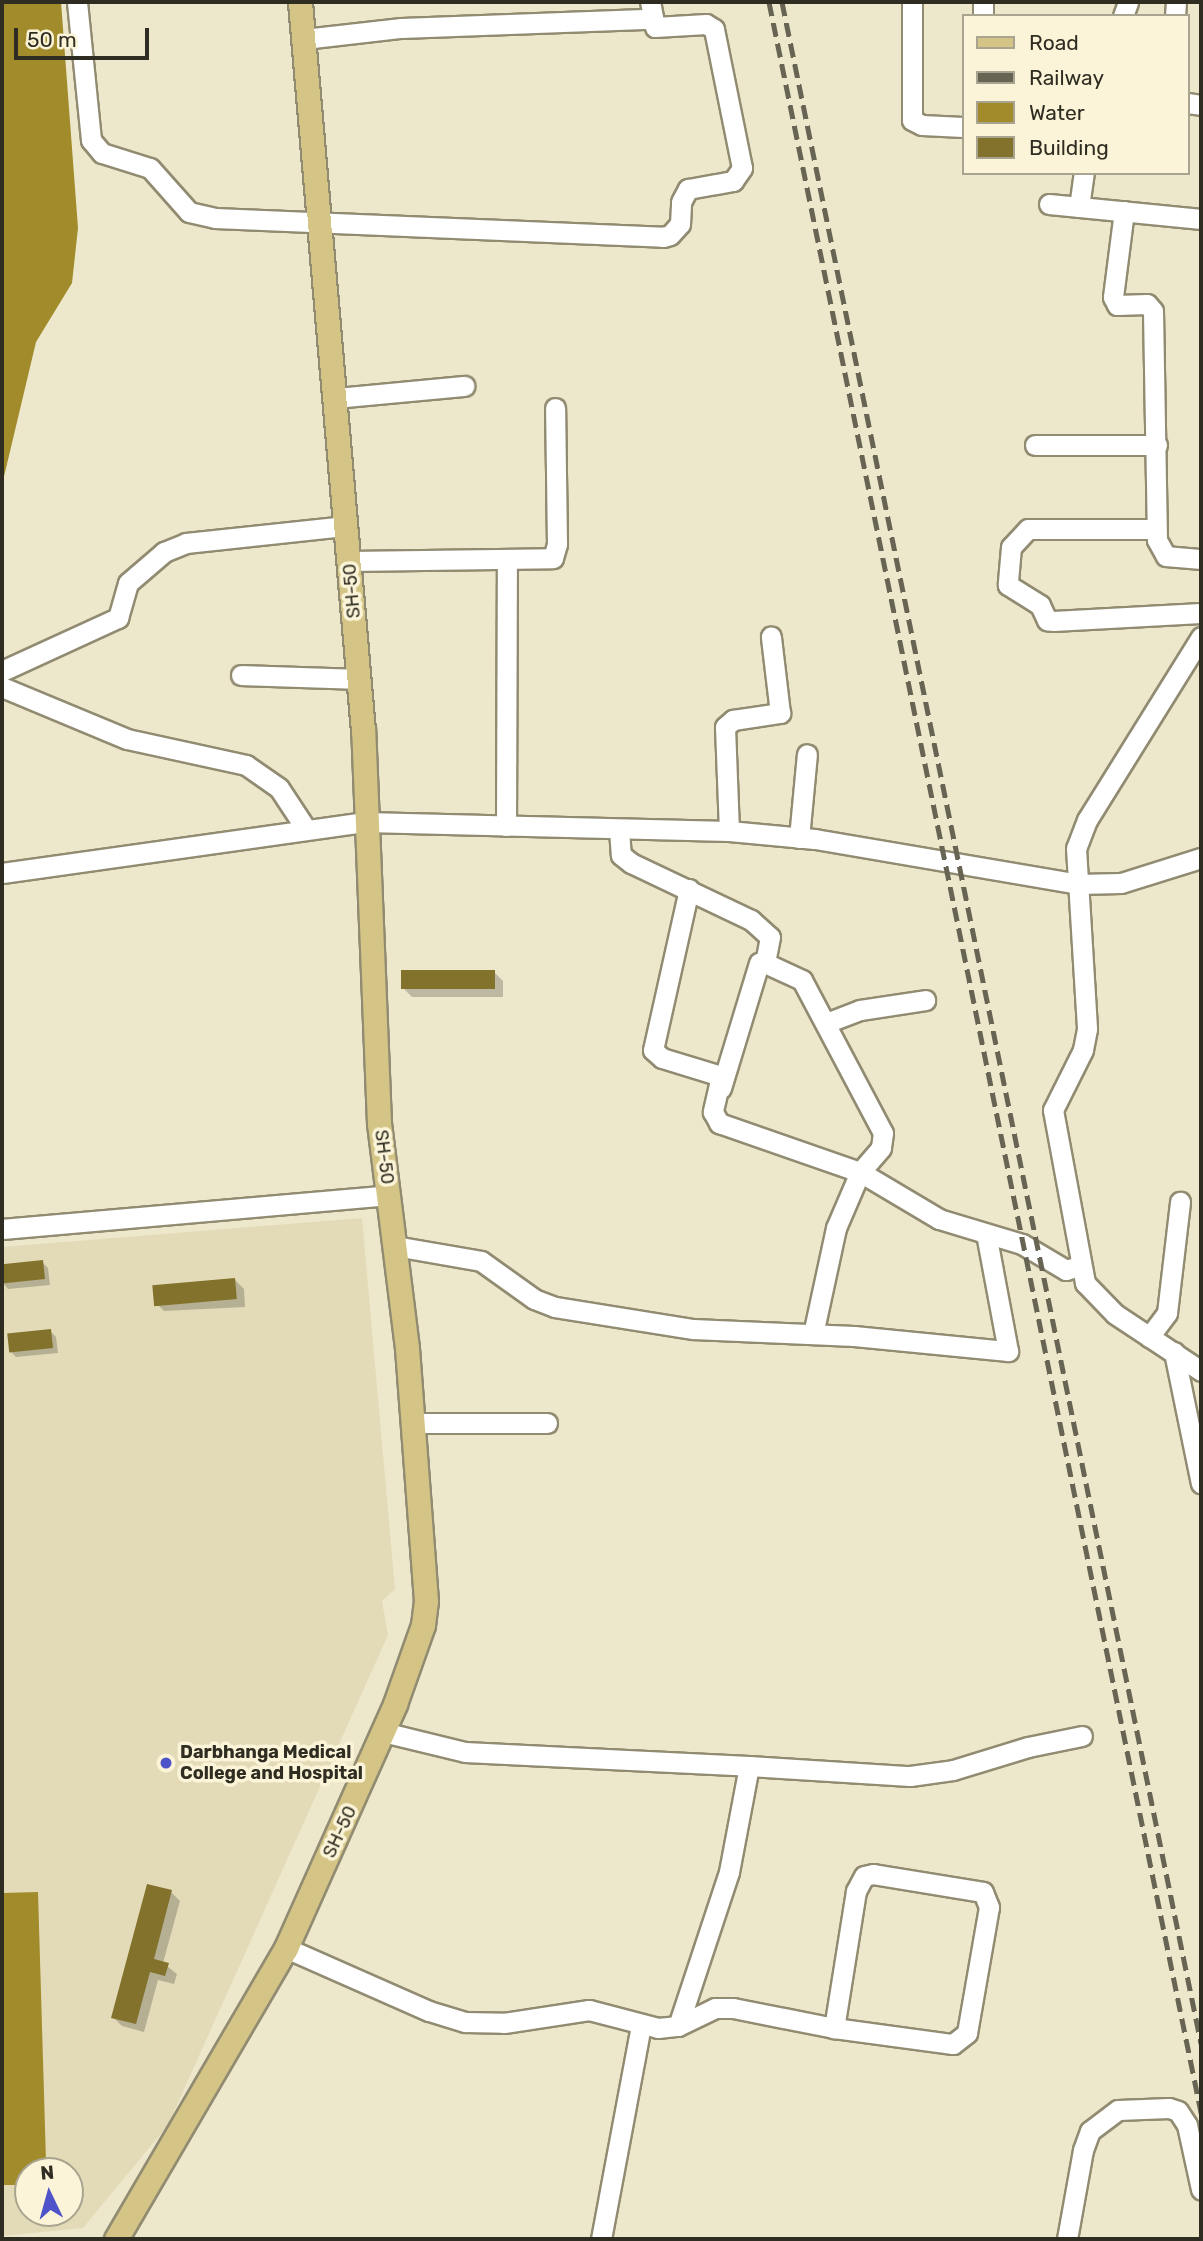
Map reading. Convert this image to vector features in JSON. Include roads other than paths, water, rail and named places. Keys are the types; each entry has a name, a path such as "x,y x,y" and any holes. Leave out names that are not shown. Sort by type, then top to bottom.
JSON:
{"main road":[{"name":"SH-50","path":"116,2239 286,1948 383,1732 423,1625 426,1601 414,1423 379,1123 359,678 300,2"}],"street":[{"path":"77,2 94,146 150,168 182,206 200,215 321,223 670,235 680,224 681,202 688,189 733,181 742,168 714,29 706,24 659,27 651,10 304,38"},
{"path":"912,2 912,120 922,125 962,127"},
{"path":"1079,207 1084,175"},
{"path":"1049,204 1201,219"},
{"path":"1124,211 1113,297 1117,305 1152,307 1157,445 1156,528 1166,556 1201,559"},
{"path":"336,398 464,386"},
{"path":"349,561 545,559 556,552 555,408"},
{"path":"1035,445 1157,445"},
{"path":"2,671 118,618 128,583 163,552 186,544 346,526"},
{"path":"1156,528 1028,529 1010,547 1009,585 1040,606 1046,620 1201,613"},
{"path":"506,826 507,559"},
{"path":"729,831 725,727 733,720 780,713 771,637"},
{"path":"1201,637 1087,820 1076,848 1087,1029 1083,1050 1053,1110 1079,1266 1096,1299 1201,1371"},
{"path":"241,675 359,678"},
{"path":"2,687 115,735 246,765 279,788 306,828"},
{"path":"799,838 807,754"},
{"path":"2,873 306,828 365,822 729,831 799,838 1078,884 1121,883 1201,859"},
{"path":"619,829 621,855 734,910 768,933 771,941 765,963 802,980 883,1133 881,1147 860,1172 836,1228 813,1334"},
{"path":"689,889 653,1050 662,1058 716,1072 721,1088"},
{"path":"759,963 713,1112 719,1124 860,1172 939,1219 1022,1244 1066,1270 1079,1266"},
{"path":"826,1023 860,1010 925,1000"},
{"path":"2,1229 389,1195"},
{"path":"1149,1337 1167,1313 1180,1202"},
{"path":"395,1246 481,1261 534,1299 555,1307 693,1329 813,1334 1008,1351 986,1234"},
{"path":"1174,1352 1201,1483"},
{"path":"414,1423 547,1423"},
{"path":"383,1732 465,1752 910,1776 953,1770 1028,1747 1082,1736"},
{"path":"678,2026 729,1872 749,1766"},
{"path":"286,1948 429,2011 465,2022 504,2023 589,2010 641,2025 678,2026 715,2008 733,2008 834,2028 942,2044 962,2040 989,1907 983,1892 873,1874 864,1876 856,1891 834,2028"},
{"path":"601,2239 641,2025"},
{"path":"1067,2239 1083,2150 1090,2131 1103,2118 1118,2110 1170,2108 1184,2118 1201,2189"}],"water":[{"path":"2,2 61,2 78,228 72,283 36,342 2,485"},
{"path":"38,1892 46,2157 14,2157 14,2185 2,2185 2,1893"}],"railway":[{"path":"769,2 1201,2113"},
{"path":"782,2 1201,2043"}],"place":[{"name":"Darbhanga Medical College and Hospital","path":"166,1763"}]}
